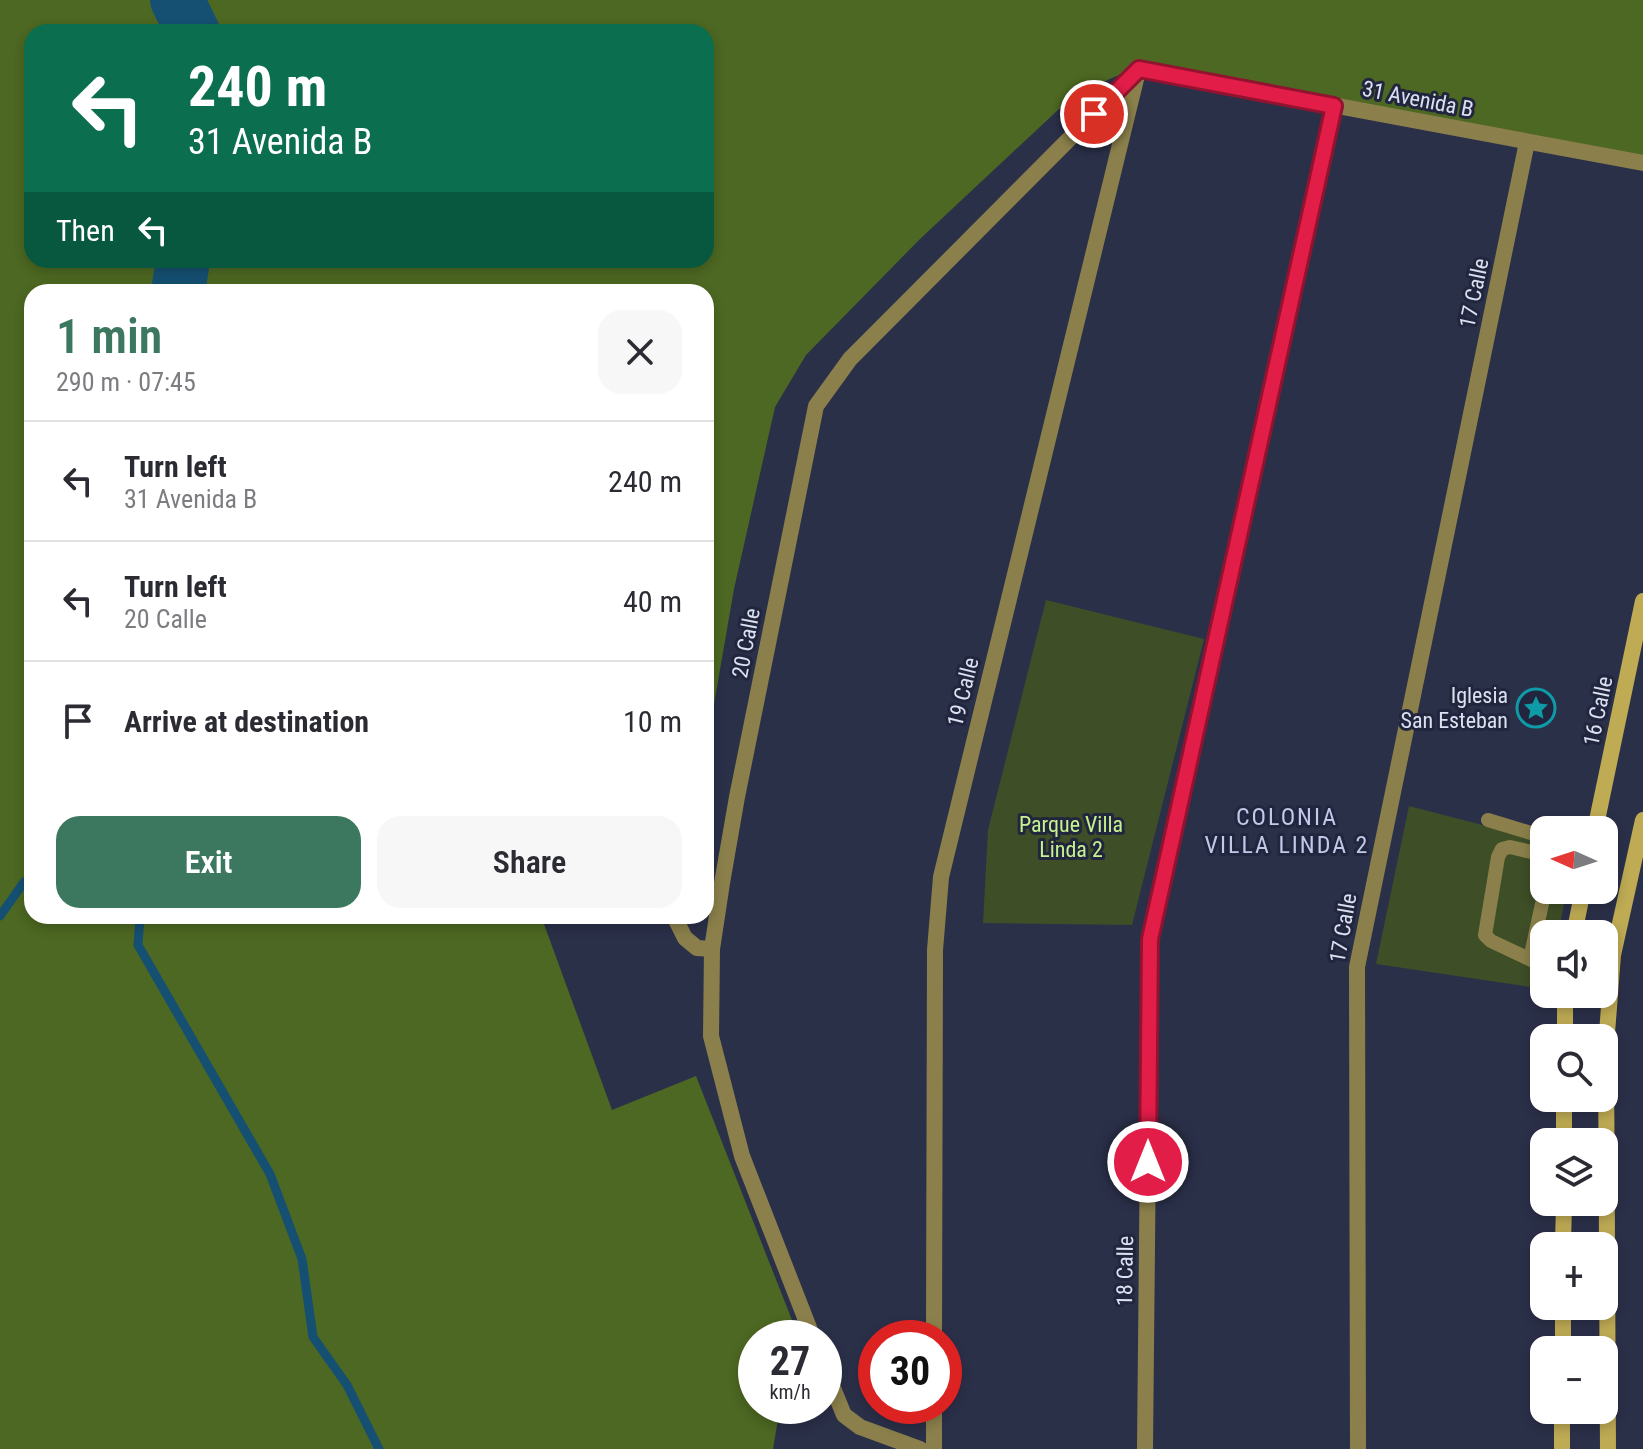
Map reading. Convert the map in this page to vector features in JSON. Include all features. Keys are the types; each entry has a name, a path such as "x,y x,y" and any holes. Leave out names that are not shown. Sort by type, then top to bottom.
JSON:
{"main road":[{"name":"16 Calle","path":"1598,816 1643,601"},
{"path":"1618,932 1643,820"},
{"path":"1607,1008 1608,1449"},
{"path":"1562,1424 1562,1449"}],"street":[{"name":"31 Avenida B","path":"1139,69 1643,163"},
{"name":"20 Calle","path":"806,1320 742,1156 711,1036 712,949 737,797 816,406 850,359 1139,69"},
{"name":"19 Calle","path":"934,1320 935,950 941,877 1139,69"},
{"name":"18 Calle","path":"1145,1449 1150,939 1334,106"},
{"name":"17 Calle","path":"1358,1449 1357,967 1527,142"},
{"path":"678,924 685,938 697,948 712,949"},
{"path":"842,1410 860,1427 920,1449"},
{"path":"934,1424 934,1449"}],"lane":[{"path":"1488,820 1530,833"},
{"path":"1530,852 1510,847 1502,849 1485,935 1491,941 1530,959"}],"green space":[{"path":"0,0 1643,0 1643,159 1626,162 1148,62 1074,95 920,239 806,355 775,407 734,589 714,704 714,284 24,284 24,924 544,924 612,1110 696,1076 792,1320 738,1320 738,1424 777,1424 773,1449 0,1449"},
{"name":"Parque Villa Linda 2","path":"1046,600 1204,639 1132,925 983,923 988,830"},
{"path":"1409,806 1530,837 1530,904 1564,904 1561,920 1530,920 1530,987 1376,964"}],"waterway":[{"path":"177,0 189,24"},
{"path":"179,284 182,268"},
{"path":"0,916 24,882"},
{"path":"139,924 138,945 270,1174 302,1259 313,1337 347,1385 379,1449"}],"place":[{"name":"Iglesia San Esteban","path":"1536,708"}],"district":[{"name":"COLONIA VILLA LINDA 2","path":"1287,831"}],"route":[{"path":"1094,114 1139,69 1334,106 1150,939 1148,1162"}]}
